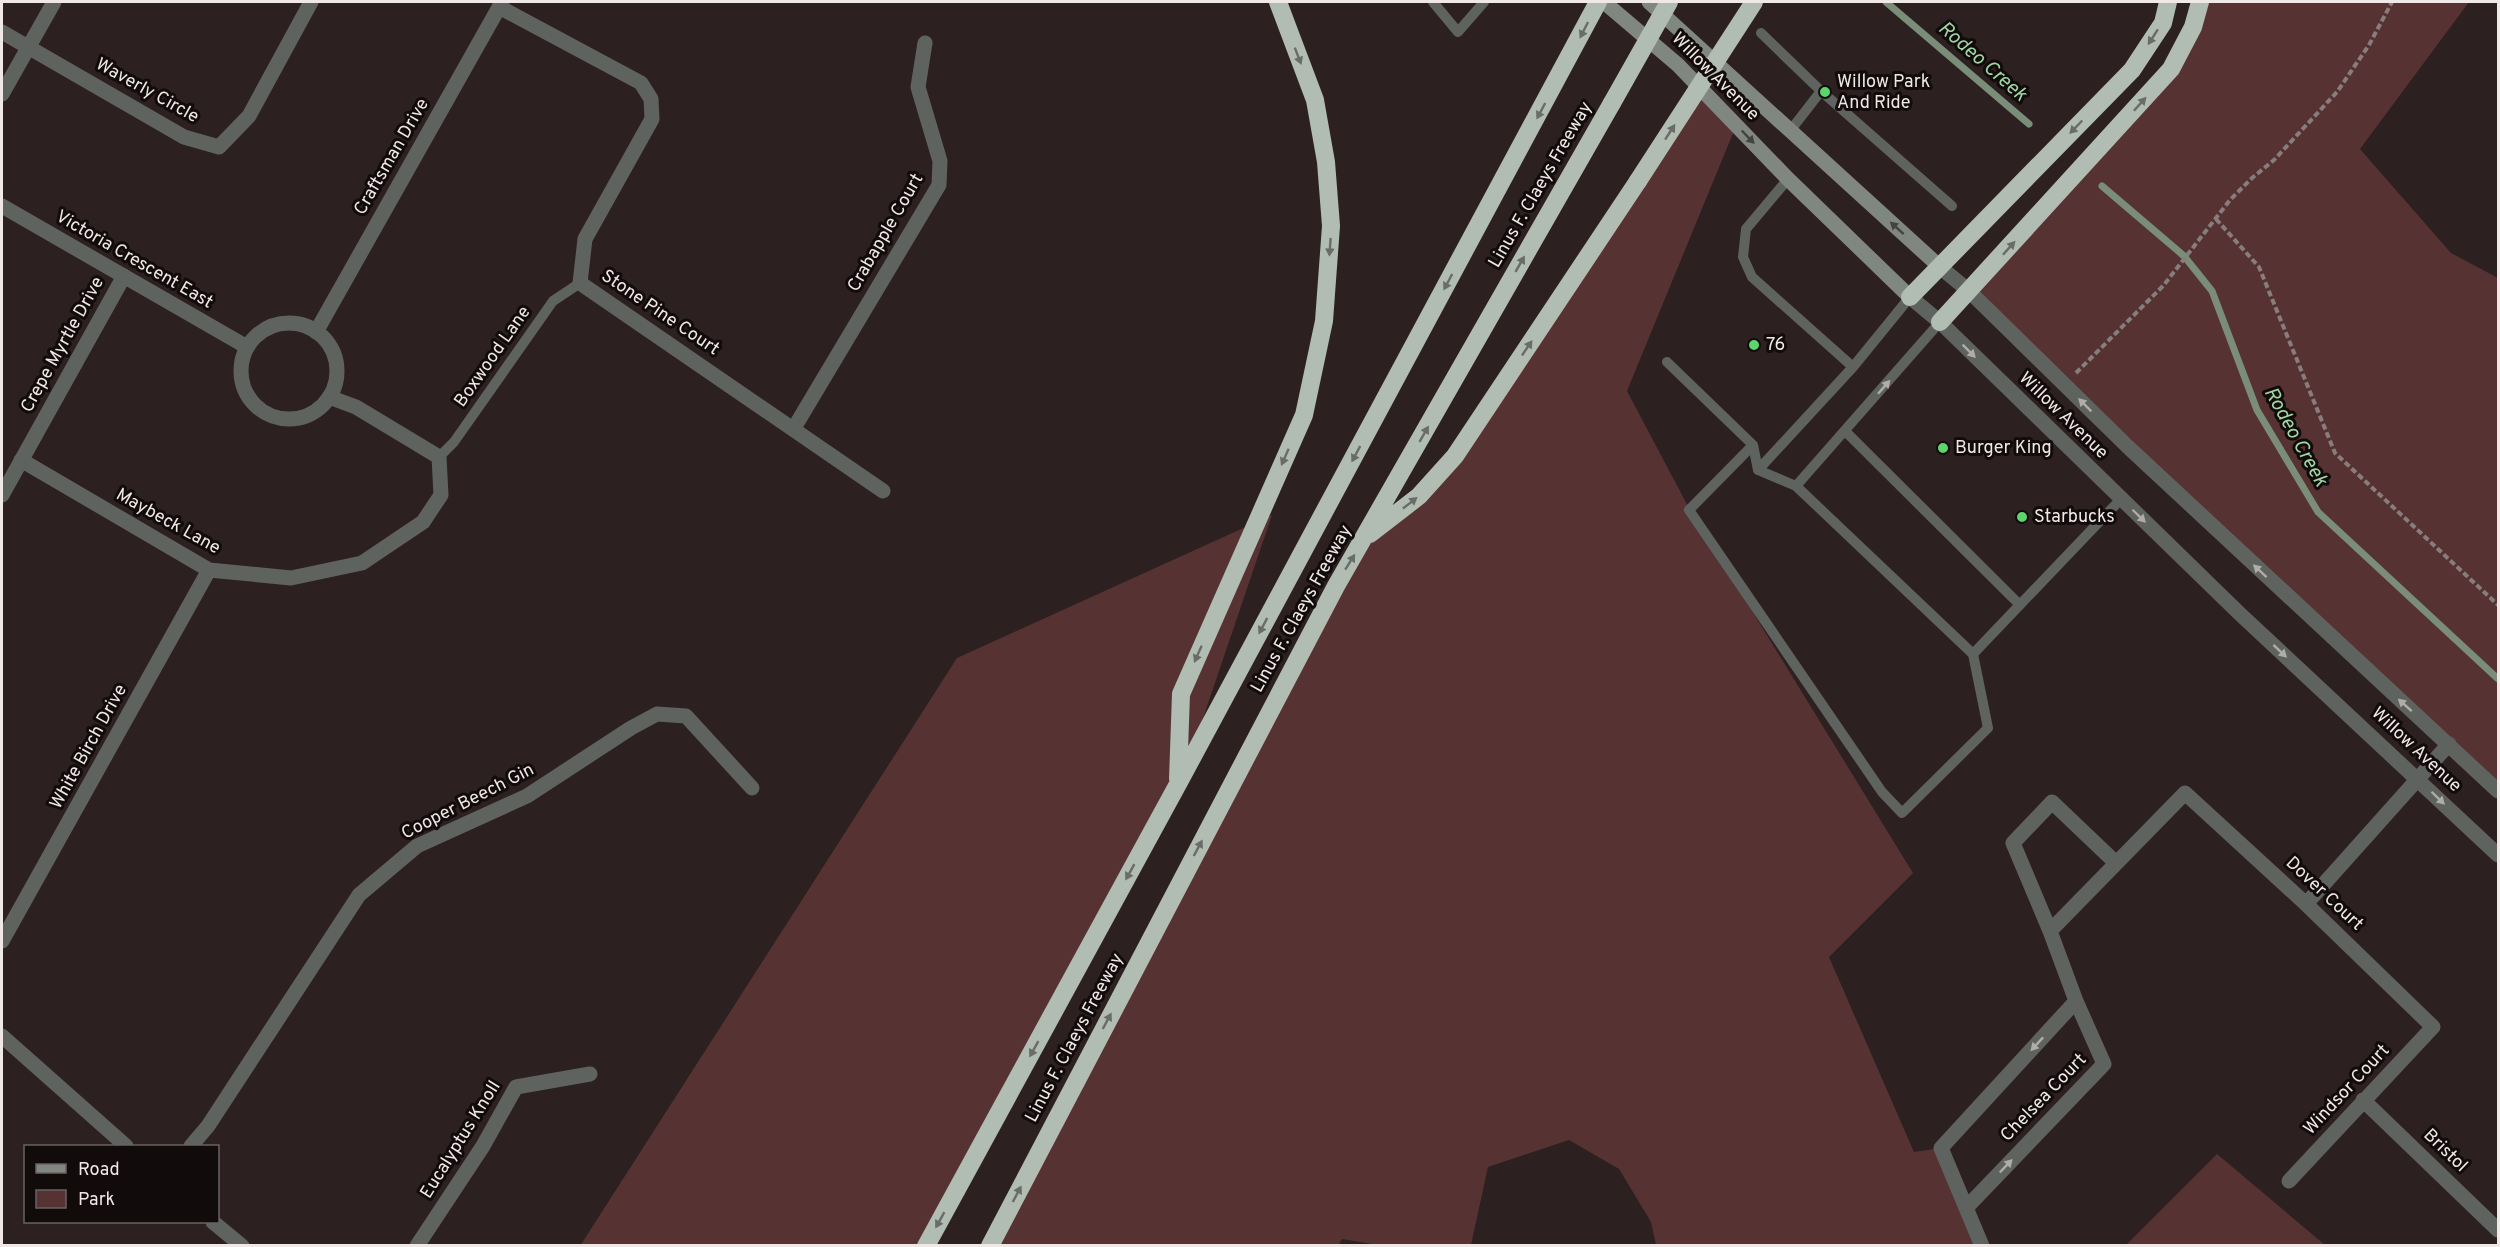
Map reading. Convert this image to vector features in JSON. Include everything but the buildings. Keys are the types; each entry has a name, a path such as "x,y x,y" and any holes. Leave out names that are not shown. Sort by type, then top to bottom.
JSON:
{"highway":[{"path":"1178,784 1181,694 1304,415 1324,321 1331,226 1326,162 1315,100 1278,2"},
{"name":"Linus F. Claeys Freeway","path":"926,1245 1178,784 1598,2"},
{"name":"Linus F. Claeys Freeway","path":"990,1245 1336,585 1669,2"},
{"path":"1364,539 1419,496 1455,456 1754,2"},
{"path":"1910,297 2132,70 2163,23 2168,2"},
{"path":"1940,322 2171,69 2193,27 2200,2"}],"main road":[{"name":"Willow Avenue","path":"1604,2 1678,65 1788,179 1910,297"},
{"name":"Willow Avenue","path":"1650,2 1940,267"}],"street":[{"path":"2,94 54,2"},
{"name":"Waverly Circle","path":"2,32 184,137 219,147 249,116 311,2"},
{"name":"Stone Pine Court","path":"501,4 641,83 651,99 652,119 585,239 580,282 883,491"},
{"name":"Craftsman Drive","path":"316,332 501,4"},
{"name":"Crabapple Court","path":"794,428 939,185 940,161 918,87 926,43"},
{"name":"Victoria Crescent East","path":"2,206 247,347"},
{"name":"Willow Avenue","path":"1940,267 1969,291 2160,477 2499,791"},
{"name":"Crepe Myrtle Drive","path":"2,495 124,276"},
{"name":"Willow Avenue","path":"1910,297 1940,322 2240,614 2499,855"},
{"path":"283,324 300,324 316,332 330,346 337,365 335,385 330,397 316,411 300,418 281,419 263,412 249,400 242,383 241,364 247,347 259,334 283,324"},
{"path":"330,397 356,407 439,458"},
{"name":"Maybeck Lane","path":"21,460 209,570 291,578 362,563 423,522 441,495 439,458"},
{"name":"White Birch Drive","path":"2,941 209,570"},
{"name":"Cooper Beech Gin","path":"192,1145 208,1126 360,896 417,846 527,796 631,728 657,714 686,716 752,788"},
{"path":"2307,904 2449,744"},
{"name":"Dover Court","path":"2115,862 2185,793 2307,904 2433,1027"},
{"name":"Chelsea Court","path":"1966,1208 2104,1064 2076,1001 2013,843 2052,802 2115,862"},
{"path":"2050,931 2115,862"},
{"path":"1982,1245 1941,1148 2076,1001"},
{"name":"Windsor Court","path":"2289,1181 2433,1027"},
{"path":"2,1036 125,1145"},
{"name":"Eucalyptus Knoll","path":"417,1245 483,1146 516,1087 590,1074"},
{"name":"Bristol","path":"2363,1100 2499,1230"},
{"path":"215,1223 242,1245"}],"lane":[{"path":"1432,2 1458,32 1484,2"},
{"path":"1761,33 1821,91 1952,206"},
{"path":"1790,131 1821,91"},
{"path":"1788,179 1746,229 1743,257 1752,277 1853,367"},
{"name":"Boxwood Lane","path":"439,458 454,442 553,301 580,282"},
{"path":"1758,470 1853,367 1910,297"},
{"path":"1796,486 1846,432 1940,322"},
{"path":"1667,362 1753,445 1758,470"},
{"path":"1846,432 2020,605"},
{"path":"1753,445 1689,510 1882,792 1902,813 1988,728 1973,654 1796,486 1758,470"},
{"path":"1973,654 2121,500"}],"path":[{"path":"2065,384 2163,286 2230,200 2274,160 2337,92 2369,45 2392,2"},
{"path":"2216,219 2259,267 2335,453 2499,604"}],"green space":[{"path":"2200,2 2469,2 2360,149 2451,253 2498,278 2498,791 1969,291 2156,86"},
{"path":"1697,85 1736,126 1627,391 1690,510 1913,873 1829,957 1914,1152 1941,1148 1982,1245 1656,1245 1651,1222 1619,1169 1569,1140 1488,1167 1471,1245 1378,1245 1342,1239 1338,1246 990,1246 1364,539 1419,496"},
{"path":"1272,515 1179,789 927,1245 580,1246 957,658"},
{"path":"2217,1154 2325,1245 2126,1245"}],"waterway":[{"name":"Rodeo Creek","path":"1886,2 2029,124"},
{"name":"Rodeo Creek","path":"2102,186 2184,256 2212,291 2257,410 2318,512 2498,679"}],"place":[{"name":"Willow Park And Ride","path":"1825,92"},
{"name":"76","path":"1754,345"},
{"name":"Burger King","path":"1943,448"},
{"name":"Starbucks","path":"2022,517"}]}
